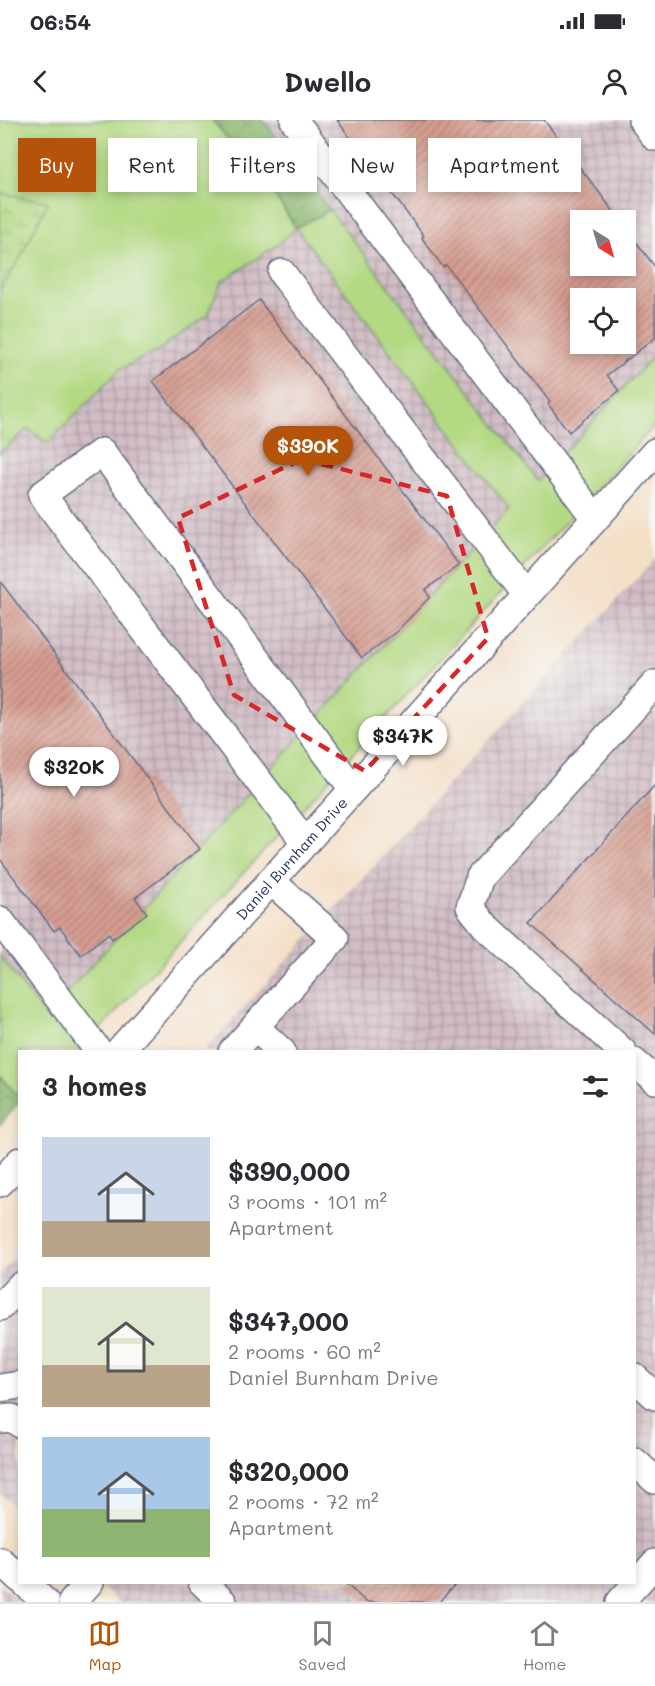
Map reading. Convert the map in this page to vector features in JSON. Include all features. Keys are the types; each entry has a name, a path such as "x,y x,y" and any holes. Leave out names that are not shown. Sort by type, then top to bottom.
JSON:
{"street":[{"path":"294,120 595,518"},
{"path":"642,120 655,137"},
{"path":"282,273 526,594"},
{"path":"305,842 42,495 102,452 353,789"},
{"name":"Daniel Burnham Drive","path":"120,1050 655,452"},
{"path":"621,1050 484,926 470,907 480,877 655,684"},
{"path":"234,1050 335,938 271,881"},
{"path":"0,920 98,1050"},
{"path":"255,1026 280,1050"},
{"path":"636,1064 655,1080"},
{"path":"0,1183 18,1163"},
{"path":"0,1307 18,1288"},
{"path":"636,1379 655,1395"},
{"path":"0,1389 18,1385"},
{"path":"0,1419 12,1418 18,1422"},
{"path":"636,1463 655,1479"},
{"path":"620,1602 655,1563"},
{"path":"26,1584 45,1602"},
{"path":"72,1602 88,1584"},
{"path":"204,1584 223,1602"}],"highlighted area":[{"path":"302,459 447,496 488,638 365,771 234,695 178,518"}],"shaded area":[{"path":"263,120 655,120 655,354 538,481 317,191 317,138 277,138"},
{"path":"296,228 509,509 44,1016 0,956 0,453 28,429 48,442 120,369 157,351 208,315 221,282 276,246"},
{"path":"655,559 655,1602 119,1602 99,1584 636,1584 636,1050 205,1050"},
{"path":"18,1253 18,1510 0,1493 0,1274"},
{"path":"0,1584 20,1602 0,1602"}],"green space":[{"path":"0,120 212,120 227,138 209,138 209,192 273,192 295,227 330,210 538,481 655,354 655,425 81,1050 18,1050 18,1097 0,1075 0,956 45,1016 509,509 296,228 276,246 221,282 208,315 157,351 120,369 48,443 28,429 0,453"},
{"path":"212,120 263,120 276,138 227,138"},
{"path":"273,192 317,192 330,210 296,228"},
{"path":"0,193 48,202 18,262 0,290"},
{"path":"0,1075 18,1096 18,1103 0,1125"}],"building":[{"path":"337,120 544,120 558,138 428,138 428,192 581,192 581,169 612,210 570,210 570,276 636,276 636,241 655,267 655,338 636,353 636,288 570,288 570,354 634,354 607,375 619,391 569,432 548,404 550,402 446,265 443,267 422,238 424,236 391,192 416,192 416,138 350,138"},
{"path":"259,300 459,565 425,590 430,597 397,631 362,658 153,381"},
{"path":"0,581 200,849 135,898 147,913 112,939 109,933 81,955 60,927 54,931 0,859"},
{"path":"655,785 655,1034 531,923"},
{"path":"346,1584 455,1584 439,1602 366,1602"}]}
